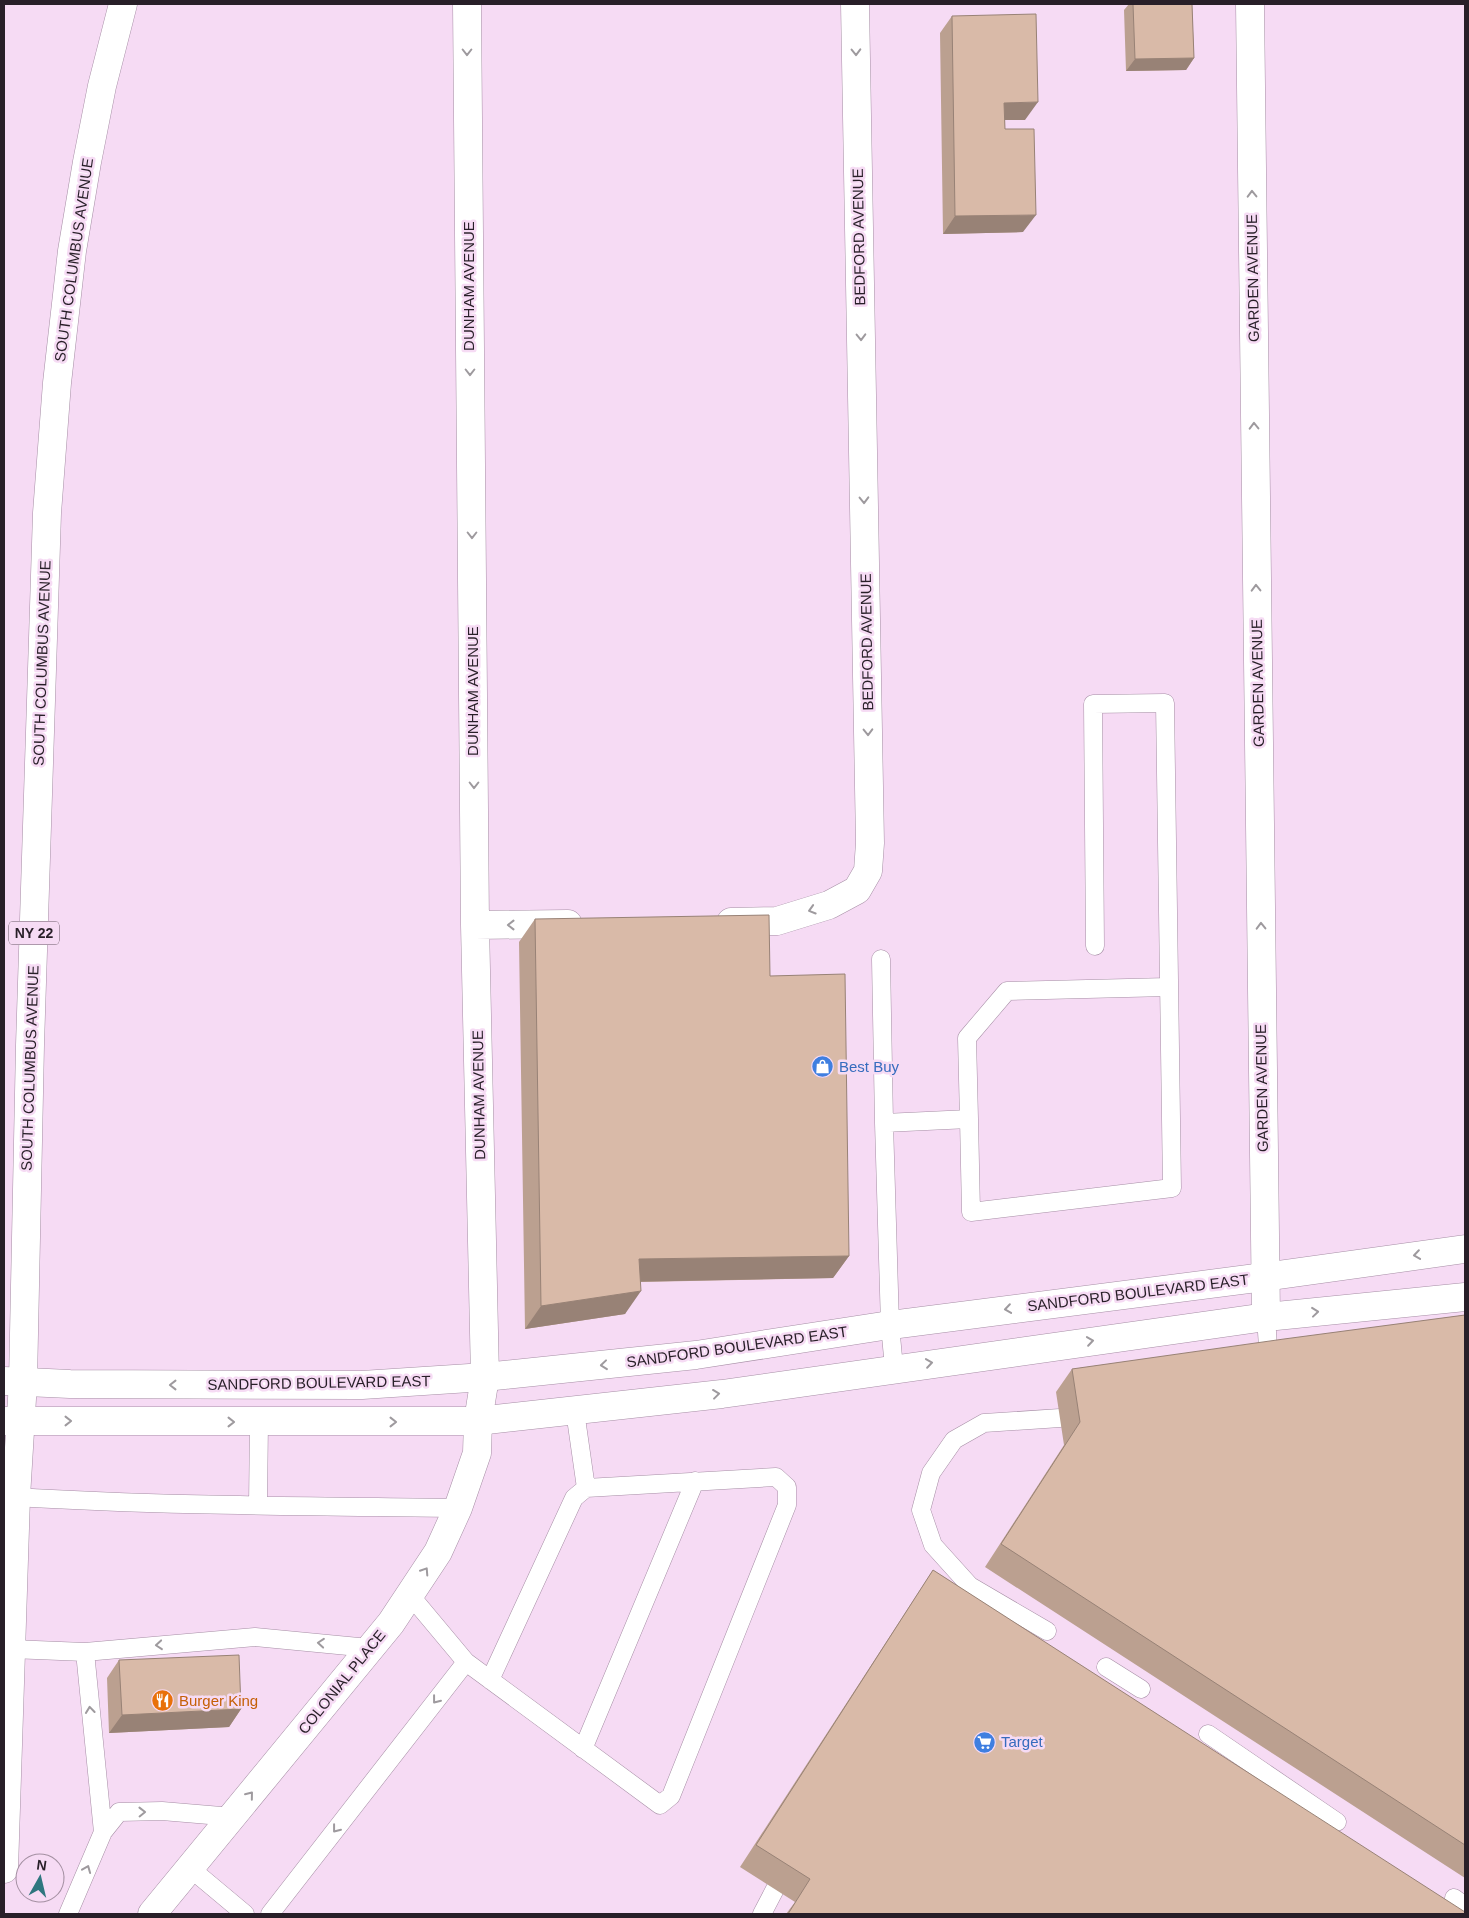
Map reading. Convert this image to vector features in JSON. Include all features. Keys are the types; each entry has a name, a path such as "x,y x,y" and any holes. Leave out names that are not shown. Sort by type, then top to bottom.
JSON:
{"street":[{"name":"SOUTH COLUMBUS AVENUE","path":"4,1863 5,1780 16,1496 12,1421 13,1382 30,1045 47,513 57,383 72,251 102,86 123,4"},
{"name":"DUNHAM AVENUE","path":"467,4 475,925 485,1377 478,1422"},
{"name":"BEDFORD AVENUE","path":"708,922 777,921 829,905 857,890 868,871 870,834 855,4"},
{"name":"GARDEN AVENUE","path":"1250,4 1264,1277 1266,1317"},
{"path":"475,925 591,924"},
{"name":"SANDFORD BOULEVARD EAST","path":"13,1382 362,1385 485,1377 696,1355 890,1325 1465,1249"},
{"path":"12,1421 478,1422 722,1394 894,1368 1266,1317 1465,1297"},
{"name":"COLONIAL PLACE","path":"152,1914 391,1623 410,1596 438,1552 458,1508 477,1453 478,1422"}],"lane":[{"path":"1095,946 1093,704 1165,703 1172,1188 971,1212 967,1038 1006,991 1168,987"},
{"path":"881,959 890,1325 894,1368"},
{"path":"884,1123 968,1119"},
{"name":"GARDEN AVENUE","path":"1266,1317 1269,1362"},
{"path":"575,1410 586,1488"},
{"path":"1047,1631 970,1586 933,1545 920,1510 931,1473 954,1440 984,1423 1060,1418"},
{"path":"258,1505 259,1422"},
{"path":"410,1596 466,1662 490,1680 583,1749 660,1805 672,1796 787,1504 787,1487 776,1477 586,1488 574,1498 490,1680"},
{"path":"583,1749 695,1481"},
{"path":"16,1496 99,1502 458,1508"},
{"path":"954,1616 970,1586"},
{"path":"11,1649 85,1652 255,1637 369,1648"},
{"path":"85,1652 102,1832"},
{"path":"270,1914 466,1662"},
{"path":"1106,1667 1141,1689"},
{"path":"1208,1734 1338,1822"},
{"path":"68,1914 102,1832 119,1812 162,1811 232,1817"},
{"path":"190,1868 244,1914"},
{"path":"762,1914 775,1890"}],"building":[{"path":"1133,4 1192,4 1194,58 1135,59"},
{"path":"1036,14 1038,102 1004,103 1005,129 1034,129 1036,215 955,216 952,16"},
{"path":"769,915 770,976 845,974 849,1256 639,1259 641,1291 541,1306 535,919"},
{"path":"1465,1315 1465,1845 1001,1544 1080,1422 1072,1369"},
{"name":"Target","path":"933,1570 1465,1912 1465,1914 788,1914 810,1879 756,1845"},
{"path":"239,1655 241,1709 122,1715 119,1660"}],"place":[{"name":"Best Buy","path":"823,1067"},
{"name":"Burger King","path":"163,1701"},
{"name":"Target","path":"985,1742"}]}
